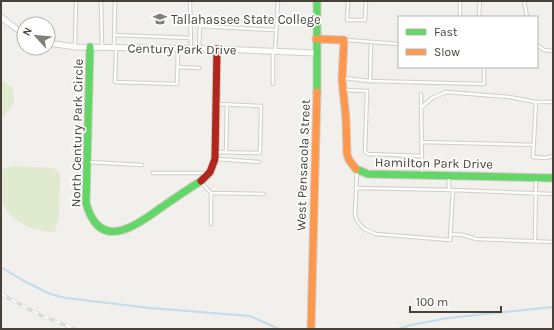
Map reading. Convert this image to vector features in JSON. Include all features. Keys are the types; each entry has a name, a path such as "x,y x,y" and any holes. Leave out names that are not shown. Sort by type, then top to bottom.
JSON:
{"street":[{"name":"West Pensacola Street","path":"311,329 317,96 317,1"},
{"path":"1,17 16,29"},
{"path":"316,39 344,40"},
{"name":"Hamilton Park Drive","path":"344,40 342,78 346,119 347,154 351,164 357,170 368,174 553,178"},
{"name":"Century Park Drive","path":"56,44 75,47 217,49 316,53"},
{"name":"North Century Park Circle","path":"90,47 86,203 88,212 94,222 111,231 119,232 130,229 200,182"},
{"path":"200,182 208,174 215,156 217,49"}],"lane":[{"path":"75,47 76,1"},
{"path":"101,1 102,47"},
{"path":"115,1 115,82 177,84 178,49"},
{"path":"190,1 191,49"},
{"path":"273,84 275,30 278,14 278,1"},
{"path":"348,1 348,20 365,20 366,1"},
{"path":"460,1 460,16"},
{"path":"479,16 480,1"},
{"path":"524,1 527,16"},
{"path":"199,49 200,26 275,30"},
{"path":"114,35 191,38"},
{"path":"344,40 398,44"},
{"path":"370,81 371,42"},
{"path":"538,46 544,50 553,51"},
{"path":"178,67 199,68"},
{"path":"342,78 370,81 484,84 484,68"},
{"path":"343,90 367,91 365,152 368,154 422,156"},
{"path":"421,108 432,98 446,92 510,97 536,102 553,102"},
{"path":"421,94 422,175"},
{"path":"536,102 533,157 546,158 553,156"},
{"path":"215,156 226,152 260,153 261,106 216,104"},
{"path":"226,104 226,152"},
{"path":"422,142 534,145"},
{"path":"215,156 259,162"},
{"path":"87,162 142,165"},
{"path":"357,170 355,214 357,221 364,229 376,234 450,240 451,190 449,176"},
{"path":"153,173 208,174"},
{"path":"535,241 536,178"},
{"path":"200,182 211,193 264,194"},
{"path":"356,188 553,194"},
{"path":"211,193 211,224"},
{"path":"451,234 463,235 476,239 553,242"}],"green space":[{"path":"1,80 13,88 14,102 1,121"},
{"path":"11,166 54,168 60,174 59,217 55,232 47,232 30,228 16,220 5,208 1,200 1,170"}],"waterway":[{"path":"1,267 22,280 50,294 66,298 150,308 250,316 279,329"},
{"path":"398,329 448,318 553,307"}],"railway":[{"path":"1,294 40,315 75,329"}],"traffic: fast":[{"path":"317,1 317,92"},
{"path":"90,47 86,203 92,218 100,227 109,231 119,231 141,221 201,181"},
{"path":"356,169 368,174 553,178"}],"traffic: slow":[{"path":"316,39 344,40 342,80 346,119 347,154 349,160 356,169"},
{"path":"311,329 317,92"}],"traffic: jam":[{"path":"201,181 210,172 215,159 217,49"}],"place":[{"name":"Tallahassee State College","path":"160,19"}]}
